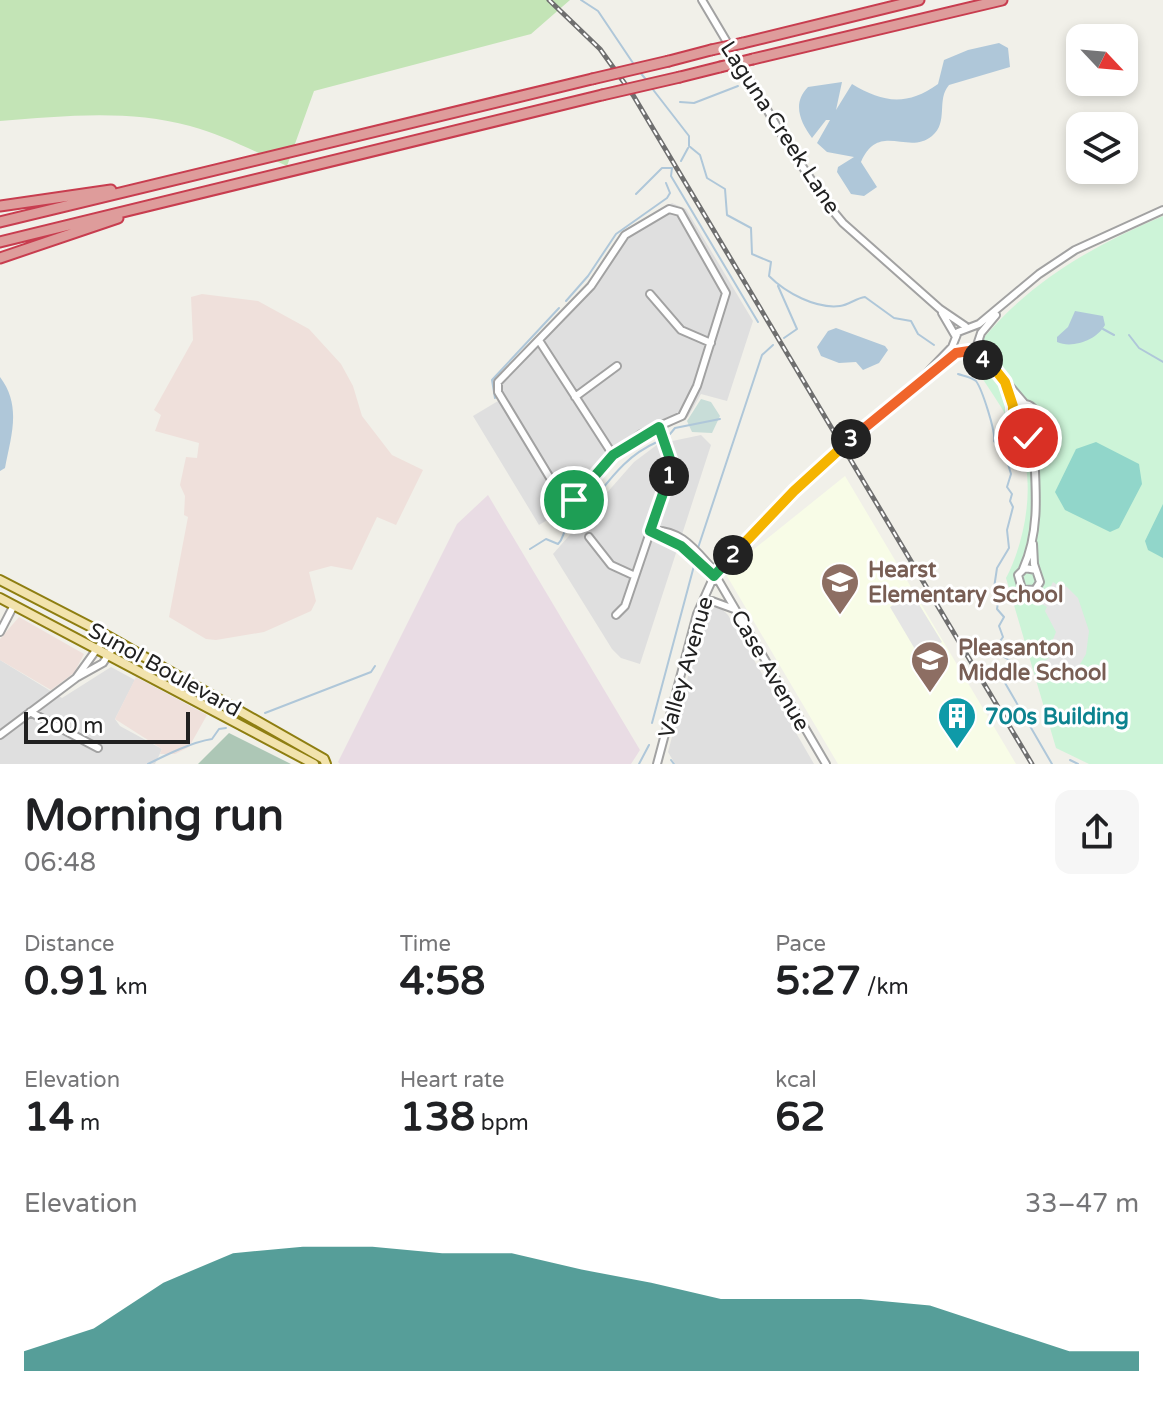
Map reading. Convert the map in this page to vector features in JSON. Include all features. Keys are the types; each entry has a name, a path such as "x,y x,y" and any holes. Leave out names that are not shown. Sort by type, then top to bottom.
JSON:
{"highway":[{"path":"0,222 919,0"},
{"path":"0,242 1002,0"},
{"path":"0,206 104,190 126,191"},
{"path":"0,258 180,197"}],"main road":[{"name":"Sunol Boulevard","path":"0,580 107,635 324,759 326,764"},
{"name":"Sunol Boulevard","path":"0,598 314,764"},
{"path":"251,731 258,727 298,744"}],"street":[{"name":"Laguna Creek Lane","path":"702,0 788,145 828,205 843,223 940,309 969,327 979,339 990,363"},
{"path":"669,209 680,212 726,293 711,343 682,416 613,455 574,500 564,501 498,392 498,382 540,342 591,286 625,235 669,209"},
{"path":"969,327 1007,303 1039,274 1075,250 1163,210"},
{"path":"650,294 681,330 711,343"},
{"path":"979,339 1007,303"},
{"name":"Laguna Creek Lane","path":"940,309 956,339 967,351"},
{"name":"Valley Avenue","path":"657,764 698,610 714,576 794,491 926,374 969,327"},
{"name":"Valley Avenue","path":"926,374 967,351 979,339"},
{"path":"540,342 613,455"},
{"path":"967,351 990,363 1025,404 1035,411 1033,534 1040,582 1029,591 1018,583 1033,534"},
{"path":"575,397 617,366"},
{"path":"1005,382 1013,421 1021,427 1035,458"},
{"path":"1013,411 1025,404"},
{"path":"1021,427 1033,423"},
{"path":"616,615 625,606 671,468 659,427"},
{"name":"Case Avenue","path":"650,531 688,548 714,576 826,764"},
{"path":"589,537 611,565 635,576"},
{"path":"1023,569 1036,570"},
{"path":"698,610 712,601 735,609"},
{"path":"0,632 14,605"},
{"path":"76,678 107,635"},
{"path":"0,735 76,678 103,663 117,641"},
{"path":"30,712 98,748"}],"shaded area":[{"path":"999,43 1008,48 1010,67 949,85 943,97 940,124 932,136 913,143 885,141 876,143 868,150 861,162 877,187 864,196 851,194 837,172 838,167 854,157 827,152 817,143 830,120 826,120 812,138 801,119 800,99 808,87 842,82 836,110 852,84 884,98 905,99 938,84 944,60 968,50"},
{"path":"672,203 686,209 753,321 727,401 701,394 688,417 622,453 579,501 539,525 473,416 498,401 495,381 583,289 623,231"},
{"path":"202,294 258,301 309,329 341,364 353,386 362,416 392,455 423,470 396,525 377,517 352,570 331,566 309,572 316,601 311,611 264,632 216,640 206,639 169,617 188,517 184,515 185,496 180,485 186,457 197,458 199,443 155,431 161,415 154,410 193,340 191,297"},
{"path":"1075,311 1103,316 1105,325 1084,342 1057,342 1057,337 1068,327"},
{"path":"836,328 885,346 888,350 879,363 863,370 856,362 839,363 821,356 817,347 828,331"},
{"path":"0,377 11,399 13,421 5,468 0,471"},
{"path":"701,399 711,402 720,416 712,433 692,432 687,421"},
{"path":"701,435 711,445 640,664 621,658 612,649 553,554 634,462 658,444"},
{"path":"1096,442 1139,464 1142,484 1119,528 1110,532 1065,510 1055,492 1076,449"},
{"name":"Hearst Elementary School","path":"845,476 1016,764 838,764 727,576 743,558"},
{"path":"488,495 640,750 631,764 340,764 338,762 457,524"},
{"path":"1163,504 1163,558 1148,550 1145,541"},
{"path":"1053,582 1064,589 1066,586 1078,598 1089,631 1086,654 1076,671 1069,678 1066,675 1054,683 1043,662 1049,658 1047,654 1056,632 1045,611 1047,607 1042,604"},
{"path":"912,593 942,642 919,656 890,607"},
{"path":"719,606 728,615 814,764 675,764 668,752 705,612"},
{"path":"19,617 84,654 74,673 51,690 0,660 0,639"},
{"path":"0,660 62,698 111,667 135,680 115,719 120,726 162,749 155,764 0,764"},
{"path":"136,677 207,715 189,747 175,754 160,754 162,749 115,719"},
{"path":"229,733 291,764 198,764"}],"green space":[{"path":"0,0 570,0 531,34 314,91 287,166 215,134 143,117 95,115 0,121"},
{"path":"1163,216 1163,764 1089,764 1056,748 1006,578 1018,548 1026,512 1025,460 1010,422 969,357 1009,310 1056,273 1107,242"}],"waterway":[{"path":"581,0 598,11 635,66"},
{"path":"639,71 648,82"},
{"path":"680,102 694,103 738,86"},
{"path":"651,87 689,136 689,146 700,155 707,178 725,189 727,215 751,228 752,254 771,262 769,276 793,294 821,305 840,306 865,297 894,318 911,321 918,334 934,345"},
{"path":"681,161 688,148"},
{"path":"636,194 662,168 672,168 671,176 758,322"},
{"path":"566,301 588,276 616,234 667,198 670,193 666,183"},
{"path":"778,286 797,329 784,338"},
{"path":"495,398 492,380 559,308"},
{"path":"1103,329 1114,335"},
{"path":"1129,335 1139,348 1163,362"},
{"path":"698,548 762,355 773,345"},
{"path":"958,374 976,381 979,386 991,420 994,441 1005,454 1011,474 1007,487 1012,494 1010,501 1013,507 1007,530 1009,548 997,568 994,588 999,596 997,609 1004,617 999,626 1003,637 993,651 1011,661 1000,672 1001,676 1052,764"},
{"path":"670,434 675,428 720,419"},
{"path":"530,549 546,539 558,544 565,529 617,472 635,455 657,442"},
{"path":"652,723 695,562"},
{"path":"265,713 371,672 375,666"},
{"path":"148,764 212,739 219,729 226,728"},
{"path":"639,764 649,745"},
{"path":"671,760 674,764"},
{"path":"1070,760 1078,764"}],"railway":[{"path":"549,0 600,49 633,95 1032,764"}],"place":[{"name":"Hearst Elementary School","path":"840,616"},
{"name":"Pleasanton Middle School","path":"930,694"},
{"name":"700s Building","path":"957,750"}],"route":[{"path":"574,500 613,455 641,434 659,427 671,468 650,531 681,546 714,576 794,491 926,374 959,351 969,351 990,363 1010,394 1013,421 1028,438"}]}
